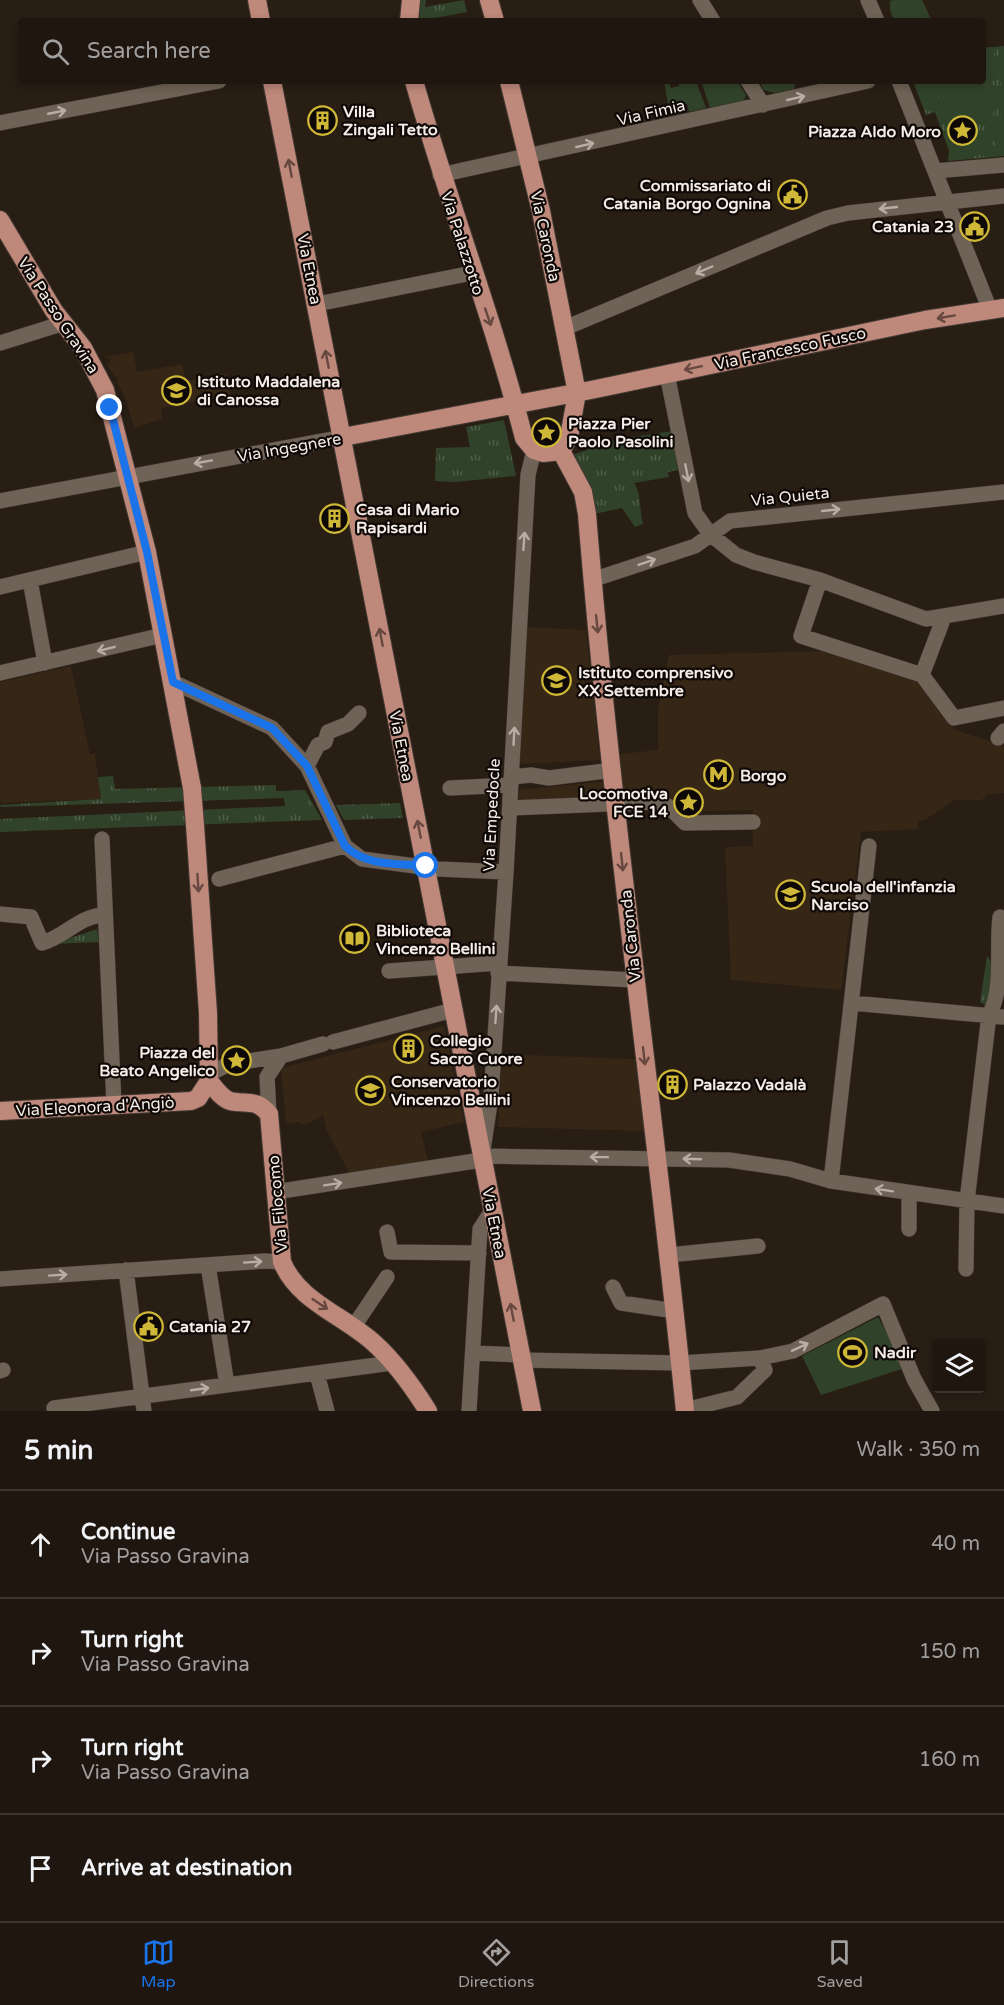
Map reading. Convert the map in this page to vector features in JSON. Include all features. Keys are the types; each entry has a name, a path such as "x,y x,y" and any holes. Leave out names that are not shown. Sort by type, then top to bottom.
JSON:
{"main road":[{"path":"257,0 260,18"},
{"path":"409,18 411,0"},
{"path":"489,0 494,18"},
{"name":"Via Etnea","path":"273,84 532,1411"},
{"name":"Via Palazzotto","path":"415,84 440,175 524,438 534,450"},
{"name":"Via Caronda","path":"510,84 528,158 577,393"},
{"name":"Via Passo Gravina","path":"1,222 34,281 83,348 105,390 147,552 173,682"},
{"name":"Via Francesco Fusco","path":"577,393 997,309"},
{"path":"534,450 565,457 577,393"},
{"name":"Via Ingegnere","path":"343,437 577,393"},
{"name":"Via Caronda","path":"565,457 583,492 634,980 658,1158 685,1411"},
{"path":"173,682 192,788 208,1012 209,1078 219,1094 230,1101 251,1101 261,1105 269,1114"},
{"name":"Via Eleonora d'Angiò","path":"0,1110 191,1101 198,1098 209,1078"},
{"name":"Via Filocomo","path":"269,1114 282,1262 289,1278 303,1293 354,1326 392,1363 429,1411"}],"street":[{"path":"700,0 711,18"},
{"path":"868,0 876,18"},
{"path":"0,123 203,84"},
{"path":"750,84 763,105"},
{"name":"Via Fimia","path":"440,175 528,158 855,84"},
{"path":"900,84 946,201 997,309"},
{"path":"935,171 1004,165"},
{"path":"565,328 827,218 848,213 1004,196"},
{"path":"316,304 472,273"},
{"path":"0,343 64,323"},
{"path":"667,374 695,513 710,534 736,555 820,580 926,619 1004,606"},
{"name":"Via Ingegnere","path":"0,501 343,437"},
{"name":"Via Empedocle","path":"483,1156 491,1097 506,872 528,475 534,450"},
{"name":"Via Quieta","path":"592,580 695,546 730,520 1004,492"},
{"path":"0,587 147,552"},
{"path":"30,580 45,663"},
{"path":"820,580 801,636 922,675 954,718 1004,708"},
{"path":"922,675 944,616"},
{"path":"0,673 163,635"},
{"path":"173,682 272,728 307,766 345,846 362,859 506,872"},
{"path":"307,766 318,745 325,742 328,732 348,724 359,713"},
{"path":"450,788 511,781 531,775 549,778 613,770"},
{"path":"510,808 660,802 688,823 753,822"},
{"path":"102,839 114,1105"},
{"path":"219,879 345,846"},
{"path":"831,1181 869,846"},
{"path":"0,914 31,917 42,943 66,932 80,921 105,915"},
{"path":"966,1269 967,1201 996,1016 1000,917"},
{"path":"389,971 445,965 634,980"},
{"path":"852,1003 996,1016"},
{"path":"209,1078 229,1064 281,1056 453,1010"},
{"path":"269,1114 267,1077 281,1056"},
{"path":"275,1192 475,1161 483,1156 658,1158 729,1160 790,1169 831,1181 1004,1206"},
{"path":"909,1193 909,1229"},
{"path":"469,1411 480,1229 493,1209"},
{"path":"387,1232 392,1252 479,1253"},
{"path":"669,1255 758,1246"},
{"path":"0,1279 208,1264 282,1262"},
{"path":"208,1264 227,1385"},
{"path":"126,1270 143,1404"},
{"path":"478,1271 504,1270"},
{"path":"354,1326 387,1277"},
{"path":"613,1287 621,1303 675,1311"},
{"path":"473,1353 521,1358 680,1363 760,1358 793,1351 883,1304 914,1379 932,1411"},
{"path":"685,1411 737,1397 765,1371 760,1358"},
{"path":"54,1408 143,1404 227,1385 392,1363"},
{"path":"317,1374 327,1411"}],"shaded area":[{"name":"Istituto Maddalena di Canossa","path":"133,352 137,372 182,364 186,381 226,374 231,395 161,408 163,419 134,428 126,400 117,382 118,377 114,376 107,364 110,363 109,358 103,357"},
{"name":"Istituto comprensivo XX Settembre","path":"527,627 586,630 600,760 518,764"},
{"path":"835,651 914,678 955,730 1004,746 1004,793 987,794 982,800 955,800 925,820 918,820 918,829 861,832 841,990 731,980 725,847 753,846 753,810 688,810 664,795 622,797 618,777 622,777 620,754 658,750 658,708 669,655"},
{"path":"71,666 90,754 95,754 101,799 0,803 0,682"},
{"path":"609,781 610,797 515,801 516,790"},
{"name":"Conservatorio Vincenzo Bellini","path":"444,1026 464,1122 421,1132 428,1161 350,1174 327,1131 323,1115 305,1125 298,1122 286,1123 281,1068"},
{"path":"502,1054 635,1059 645,1131 498,1127"}],"green space":[{"path":"421,0 426,0 425,7 464,0 467,12 435,18 419,18"},
{"path":"922,0 931,18 893,18 890,1"},
{"path":"1004,46 1004,156 948,161 949,151 935,112 926,115 914,84 986,84 986,48"},
{"path":"1004,46 1004,152 996,153 998,117 1001,117 998,102 1001,83 999,47"},
{"path":"994,47 991,91 994,119 943,120 942,108 938,108 941,84 986,84 986,48"},
{"path":"665,84 669,84 671,88 679,84 697,84 706,108 689,112 687,104 683,104 684,113 670,116"},
{"path":"702,84 739,84 746,95 744,100 710,108"},
{"path":"761,84 795,84 794,89 775,93 764,90"},
{"path":"915,84 936,84 933,108 924,105"},
{"path":"550,418 559,421 562,430 559,439 550,442 541,439 538,430 541,421"},
{"path":"504,420 516,476 455,482 435,481 436,448 470,447 466,427"},
{"path":"673,431 678,470 668,472 669,477 634,483 638,492 643,524 635,527 622,508 594,514 572,455 587,450 588,444"},
{"path":"113,776 115,789 276,785 276,791 305,790 322,820 0,832 0,819 285,806 284,798 1,807 0,805 101,799 98,777"},
{"path":"400,803 403,818 344,820 336,805"},
{"path":"97,929 99,942 53,944"},
{"path":"987,956 991,961 993,973 987,1006 980,1002"},
{"name":"Nadir","path":"878,1317 895,1347 902,1369 821,1395 802,1356"}],"place":[{"name":"Villa Zingali Tetto","path":"322,120"},
{"name":"Piazza Aldo Moro","path":"962,131"},
{"name":"Commissariato di Catania Borgo Ognina","path":"792,194"},
{"name":"Catania 23","path":"975,226"},
{"name":"Istituto Maddalena di Canossa","path":"176,390"},
{"name":"Piazza Pier Paolo Pasolini","path":"547,432"},
{"name":"Casa di Mario Rapisardi","path":"335,518"},
{"name":"Istituto comprensivo XX Settembre","path":"557,681"},
{"name":"Borgo","path":"719,775"},
{"name":"Locomotiva FCE 14","path":"689,802"},
{"name":"Scuola dell'infanzia Narciso","path":"790,895"},
{"name":"Biblioteca Vincenzo Bellini","path":"355,939"},
{"name":"Collegio Sacro Cuore","path":"409,1049"},
{"name":"Piazza del Beato Angelico","path":"236,1061"},
{"name":"Palazzo Vadalà","path":"672,1084"},
{"name":"Conservatorio Vincenzo Bellini","path":"370,1090"},
{"name":"Catania 27","path":"148,1326"},
{"name":"Nadir","path":"853,1352"}],"route":[{"path":"110,408 147,552 173,682 272,728 307,766 345,846 354,854 362,859 374,861 426,866"}]}
